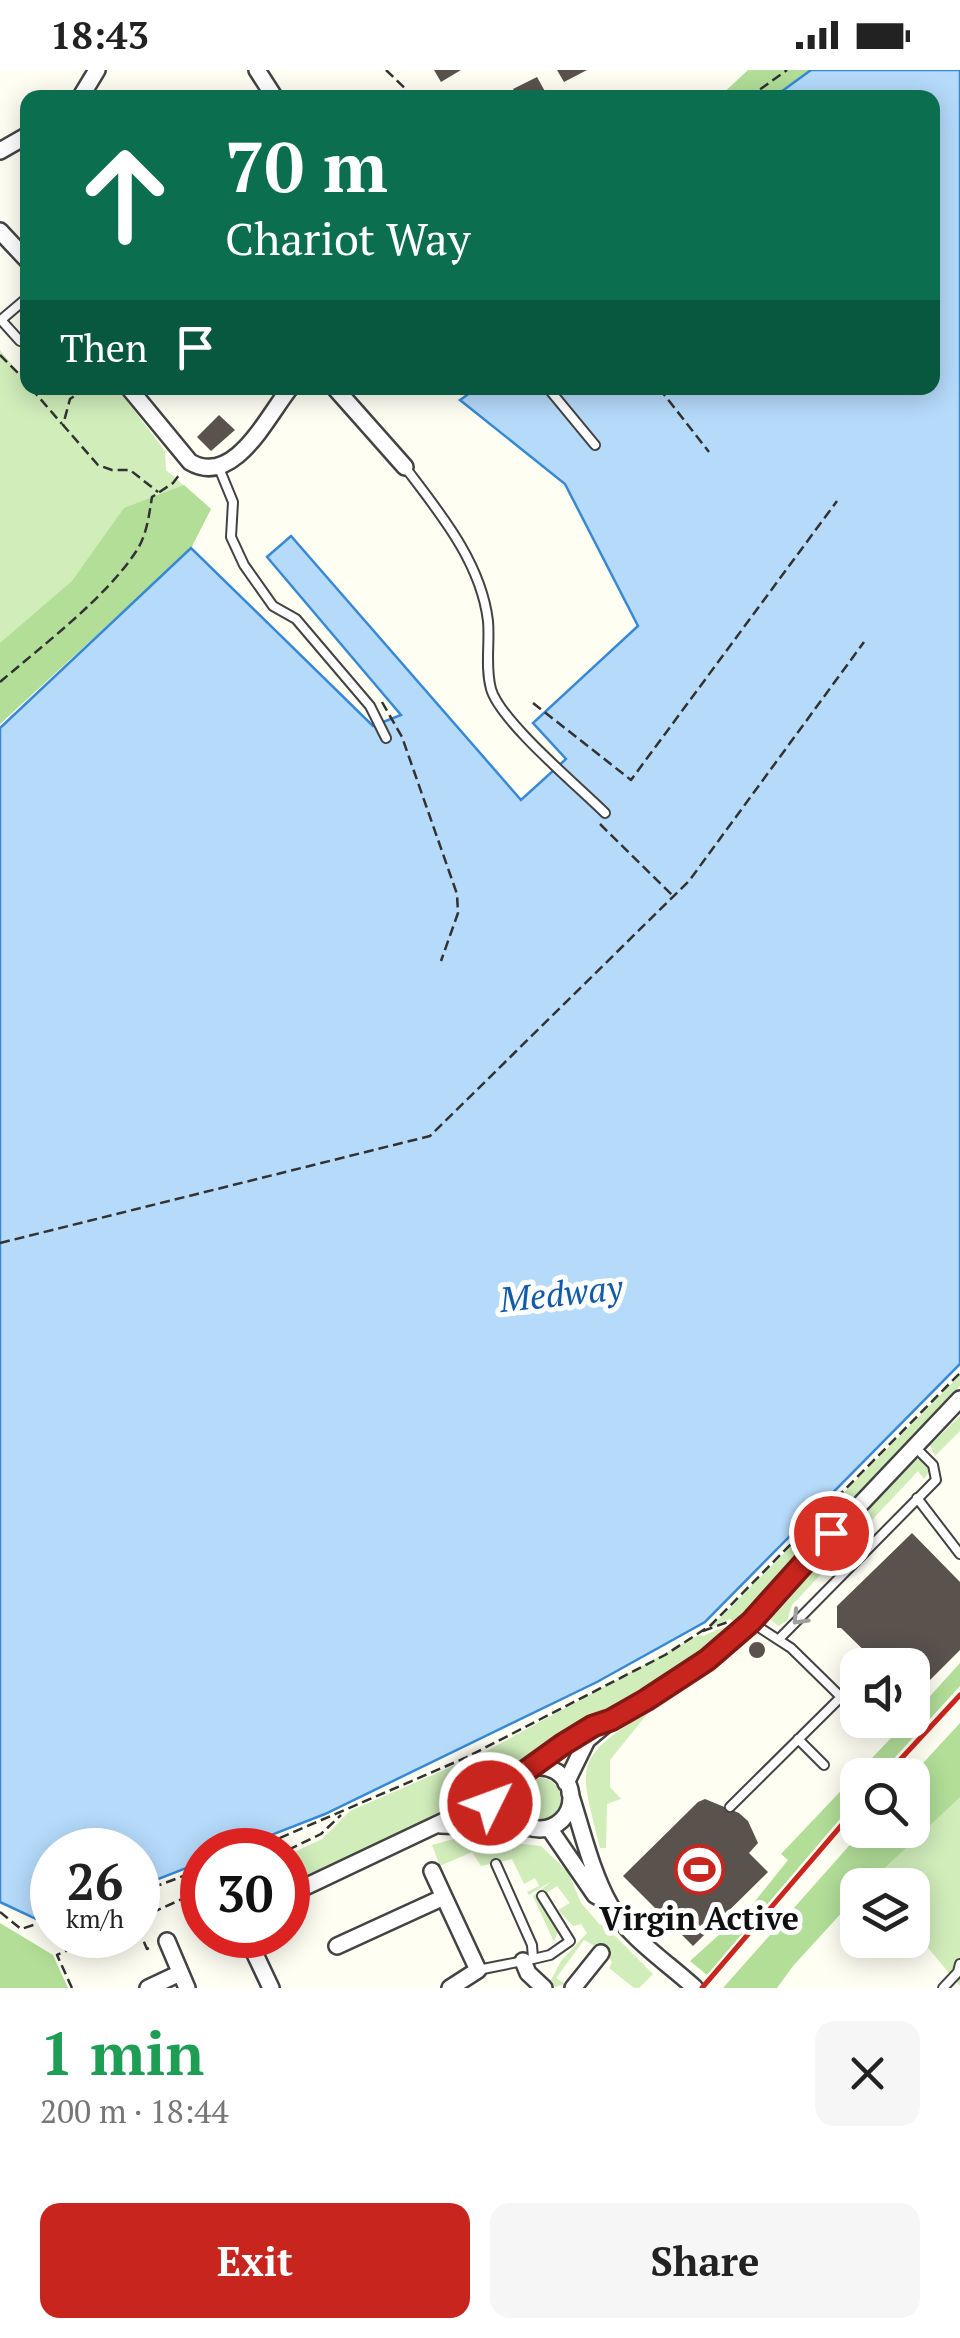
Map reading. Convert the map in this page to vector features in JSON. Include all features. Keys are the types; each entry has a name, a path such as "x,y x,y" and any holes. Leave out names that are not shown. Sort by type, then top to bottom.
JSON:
{"street":[{"path":"0,231 20,252"},
{"path":"135,395 199,468 219,468 235,458 285,395"},
{"path":"341,395 406,466"},
{"path":"438,1825 542,1828 568,1811 568,1788 588,1740 611,1720 707,1660 751,1622 960,1400"},
{"path":"310,1886 495,1800 521,1775 593,1726 611,1720"},
{"path":"609,1904 568,1788 549,1769 521,1775 509,1794 511,1810 521,1823 542,1828 595,1895 695,1988"},
{"path":"432,1871 478,1970 450,1988"},
{"path":"337,1946 444,1897"},
{"path":"148,1988 183,1981 166,1941"},
{"path":"573,1988 601,1953"},
{"path":"256,1958 270,1988"},
{"path":"528,1960 528,1972 544,1988"}],"lane":[{"path":"20,304 1,320 20,341"},
{"path":"554,395 595,444"},
{"path":"406,466 445,520 474,572 488,619 492,691 500,705 605,813"},
{"path":"219,468 233,502 230,537 244,565 273,606 296,619 370,706 386,738"},
{"path":"779,1639 936,1480 937,1470 914,1446"},
{"path":"917,1498 960,1554"},
{"path":"730,1807 841,1696 779,1639 751,1622"},
{"path":"798,1739 824,1765"},
{"path":"496,1864 532,1945 528,1960"},
{"path":"478,1970 550,1954 570,1942 542,1896"},
{"path":"943,1988 960,1964"}],"path":[{"path":"386,70 407,90"},
{"path":"759,90 787,70"},
{"path":"0,355 20,376"},
{"path":"37,395 98,465 130,470 159,493"},
{"path":"62,425 70,399 76,395"},
{"path":"664,395 709,452"},
{"path":"0,682 119,572 138,548 152,496 173,483 190,462"},
{"path":"533,703 631,780 837,501"},
{"path":"0,1243 430,1136 689,881 864,642"},
{"path":"382,702 402,738 457,894 458,913 442,961"},
{"path":"304,1828 464,1758 666,1654 722,1618 960,1373"},
{"path":"702,1631 726,1623"},
{"path":"310,1839 321,1834 340,1813"},
{"path":"0,1912 22,1929 30,1927"},
{"path":"160,1943 166,1941"},
{"path":"59,1958 72,1988"}],"green space":[{"path":"748,70 813,70 785,90 727,90"},
{"path":"0,350 20,370 20,395 122,395 165,451 166,470 211,509 191,548 0,724"},
{"path":"184,485 211,509 191,548 0,724 0,643 72,581 124,508"},
{"path":"960,1375 960,1386 744,1614 734,1622 730,1619 710,1628"},
{"path":"960,1416 960,1431 935,1456 930,1445"},
{"path":"913,1459 923,1460 930,1470 924,1479 918,1471 792,1605 787,1621 778,1626 770,1619 771,1611"},
{"path":"726,1626 708,1646 684,1663 508,1768 475,1799 310,1875 310,1845 322,1839 350,1811 483,1753"},
{"path":"960,1663 960,1686 930,1719 930,1696"},
{"path":"648,1713 610,1760 610,1787 621,1799 607,1804 606,1848 600,1848 588,1800 587,1768 604,1742"},
{"path":"960,1723 960,1797 930,1825 930,1758"},
{"path":"891,1738 913,1738 894,1758 872,1758"},
{"path":"540,1778 555,1784 561,1799 555,1814 540,1820 525,1814 519,1799 525,1784"},
{"path":"840,1792 840,1819 707,1975 690,1961 752,1905 788,1860 781,1854"},
{"path":"960,1795 960,1986 930,1950 930,1868 885,1868 906,1848 930,1848 930,1824"},
{"path":"461,1837 541,1846 568,1872 581,1903 600,1925 653,1974 634,1988 609,1968 612,1962 605,1952 584,1940 556,1978 565,1984 555,1987 550,1982 561,1961 587,1933 581,1924 573,1926 558,1910 570,1903 557,1886 537,1899 558,1931 554,1942 533,1896 552,1881 529,1895 527,1892 539,1886 535,1878 524,1884 512,1859 481,1866 472,1852 440,1866 432,1845"},
{"path":"847,1848 906,1848 885,1868 840,1868 840,1915 777,1988 723,1988"},
{"path":"0,1923 30,1941 30,1958 54,1958 68,1988 0,1988"}],"water":[{"name":"Medway","path":"811,70 960,70 960,1364 705,1622 597,1682 325,1814 289,1828 180,1828 180,1871 160,1878 160,1828 30,1828 30,1916 0,1902 0,728 191,548 373,726 401,715 267,557 291,536 521,800 566,759 533,723 638,626 565,484 460,400 467,395 940,395 940,90 784,90"}],"building":[{"path":"434,70 461,70 441,82"},
{"path":"557,70 587,70 564,82"},
{"path":"537,77 544,90 514,90"},
{"path":"219,415 235,430 211,451 197,437"},
{"path":"912,1533 960,1582 960,1650 930,1680 930,1648 862,1648 837,1628 837,1606"},
{"path":"757,1642 765,1650 757,1658 749,1650"},
{"path":"705,1799 739,1813 748,1821 758,1843 749,1853 768,1872 693,1946 623,1876"}],"railway":[{"path":"902,1758 960,1695"},
{"path":"702,1988 840,1827"}],"place":[{"name":"Virgin Active","path":"699,1869"}],"route":[{"path":"490,1803 562,1745 646,1700 731,1641 831,1533"}]}
